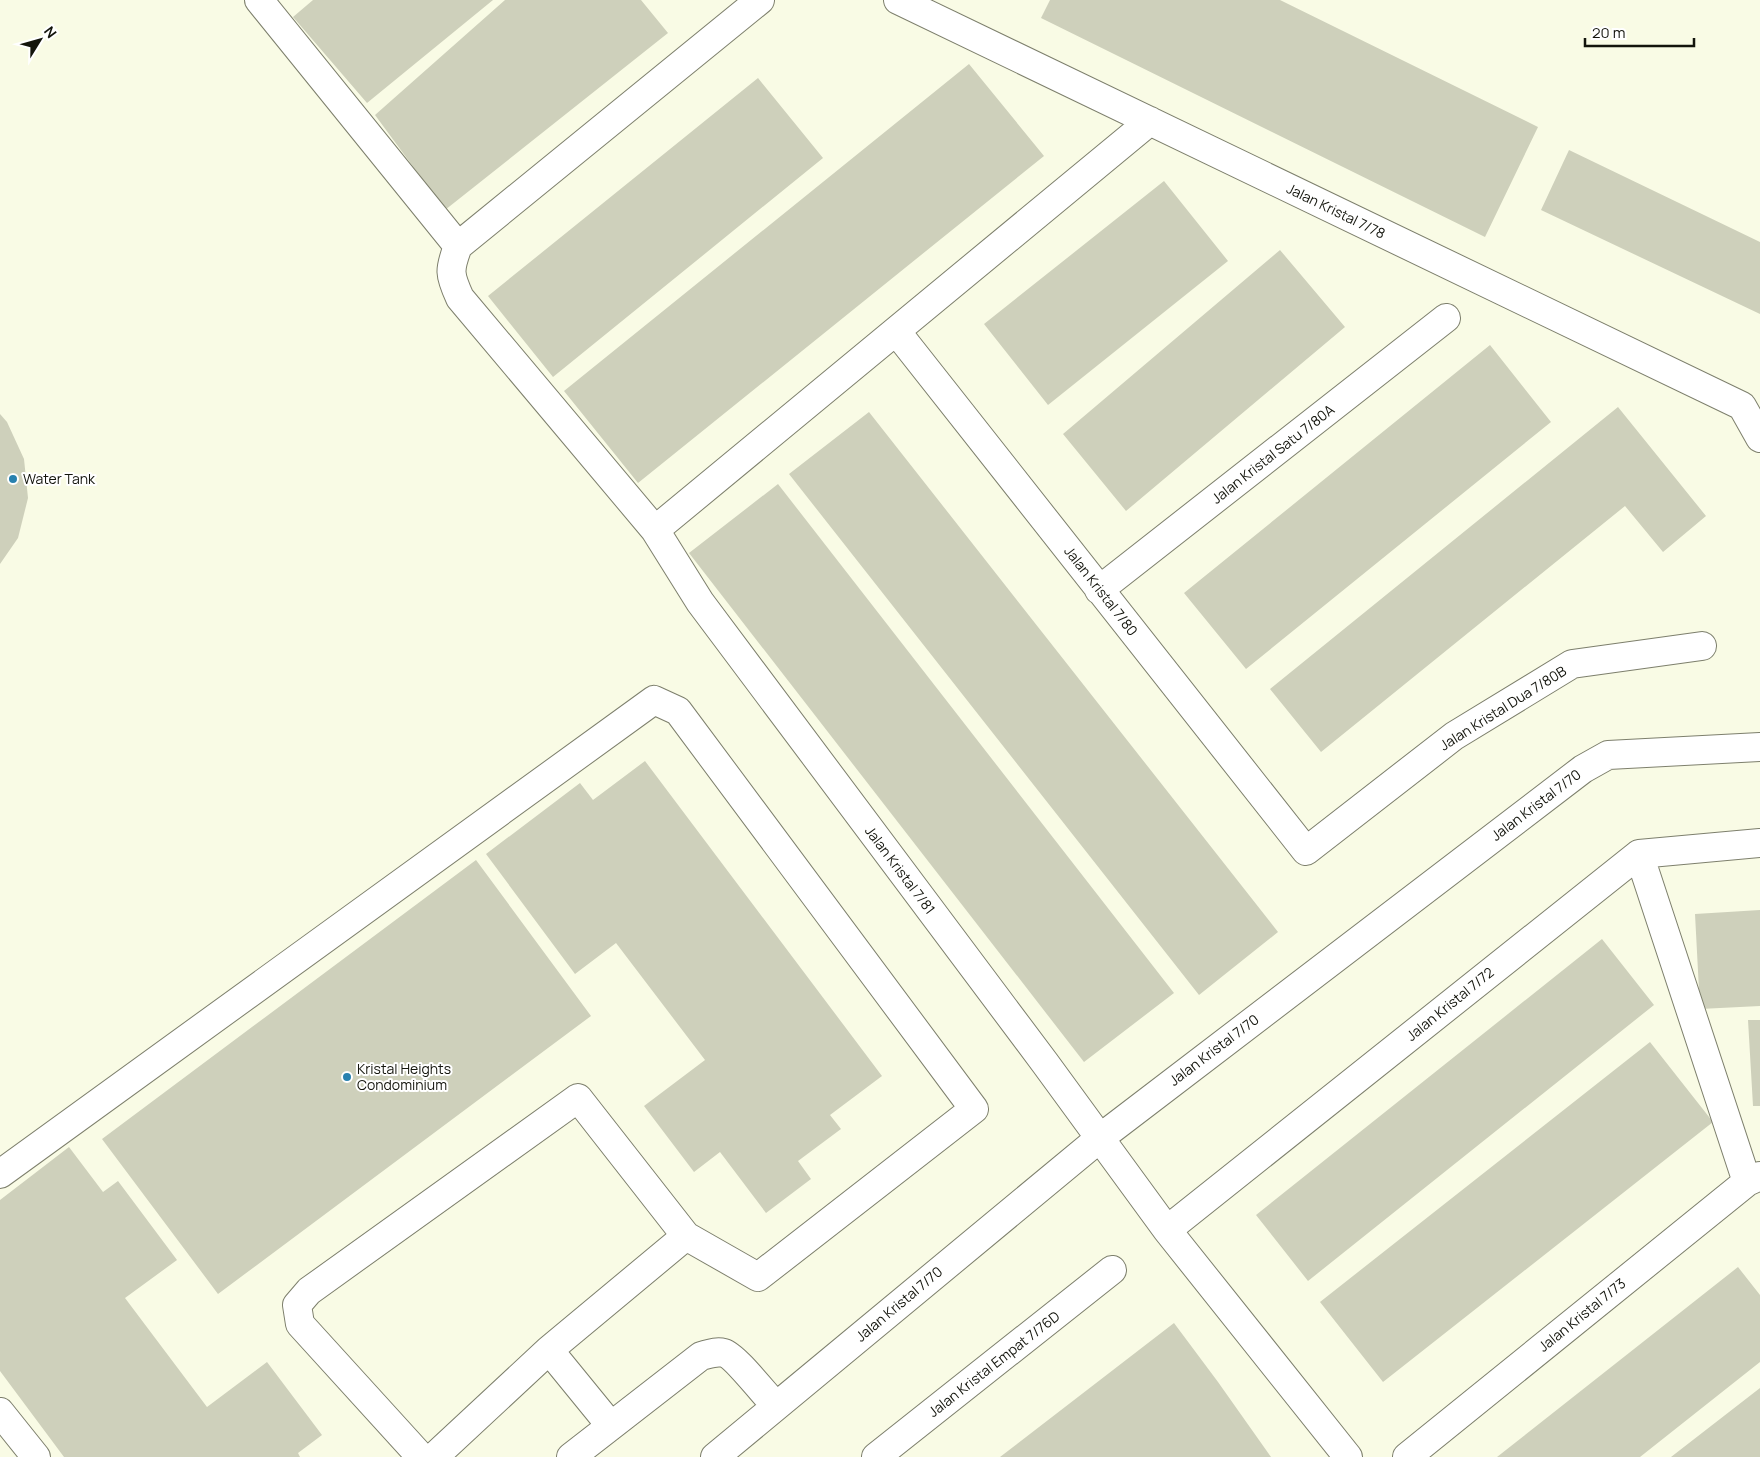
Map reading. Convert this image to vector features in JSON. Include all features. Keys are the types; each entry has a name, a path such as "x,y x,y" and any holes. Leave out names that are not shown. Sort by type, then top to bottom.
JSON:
{"street":[{"path":"259,0 458,246 760,0"},
{"name":"Jalan Kristal 7/78","path":"898,0 1742,406 1760,438"},
{"path":"655,530 1150,121"},
{"name":"Jalan Kristal 7/81","path":"458,246 450,267 453,282 460,298 655,530 700,602 1167,1230 1348,1457"},
{"name":"Jalan Kristal Satu 7/80A","path":"1099,590 1446,318"},
{"name":"Jalan Kristal 7/80","path":"896,331 1306,851"},
{"name":"Jalan Kristal Dua 7/80B","path":"1306,851 1454,736 1572,664 1702,646"},
{"path":"0,1174 654,700 678,711 974,1109 758,1277 686,1236 578,1098 309,1291 297,1305 300,1324 421,1457"},
{"name":"Jalan Kristal 7/70","path":"714,1457 1100,1138 1583,769 1608,755 1760,747"},
{"path":"1753,1179 1639,854 1760,843"},
{"name":"Jalan Kristal 7/72","path":"1167,1230 1639,854"},
{"name":"Jalan Kristal 7/73","path":"1407,1457 1753,1179"},
{"path":"434,1457 549,1350 686,1236"},
{"name":"Jalan Kristal Empat 7/76D","path":"876,1457 1112,1270"},
{"path":"549,1350 611,1426"},
{"path":"571,1457 701,1356 715,1352 727,1354 776,1406"},
{"path":"0,1412 36,1457"}],"building":[{"path":"313,0 493,0 367,103 293,17"},
{"path":"505,0 641,0 668,33 445,210 375,115"},
{"path":"1050,0 1280,0 1538,127 1485,237 1041,18"},
{"path":"969,64 1044,156 638,483 564,391"},
{"path":"758,78 823,158 553,377 488,296"},
{"path":"1569,150 1760,242 1760,314 1541,210"},
{"path":"1164,181 1228,261 1048,405 984,324"},
{"path":"1280,250 1345,327 1126,511 1063,434"},
{"path":"1490,345 1551,422 1246,669 1184,593"},
{"path":"1618,407 1706,516 1663,552 1625,506 1321,752 1270,689"},
{"path":"869,412 1278,932 1199,995 789,474"},
{"name":"Water Tank","path":"0,414 7,422 24,459 28,498 18,538 0,564"},
{"path":"778,484 1174,993 1084,1062 689,553"},
{"path":"645,761 882,1076 830,1115 841,1129 798,1161 811,1179 766,1213 720,1152 694,1172 644,1106 705,1060 616,943 575,974 486,854 580,783 593,800"},
{"name":"Kristal Heights Condominium","path":"476,860 591,1016 218,1294 102,1139"},
{"path":"1760,910 1760,1006 1700,1009 1695,914"},
{"path":"1602,939 1654,1005 1308,1281 1256,1215"},
{"path":"1748,1020 1760,1020 1760,1106 1753,1106"},
{"path":"1650,1042 1713,1122 1383,1382 1320,1302"},
{"path":"69,1147 103,1192 118,1181 177,1260 125,1298 207,1407 267,1362 322,1435 298,1453 300,1457 64,1457 0,1371 0,1200"},
{"path":"1738,1267 1760,1295 1760,1362 1640,1457 1497,1457"},
{"path":"1174,1323 1271,1457 1000,1457"},
{"path":"1760,1388 1760,1457 1671,1457"}],"place":[{"name":"Water Tank","path":"13,479"},
{"name":"Kristal Heights Condominium","path":"347,1077"}]}
